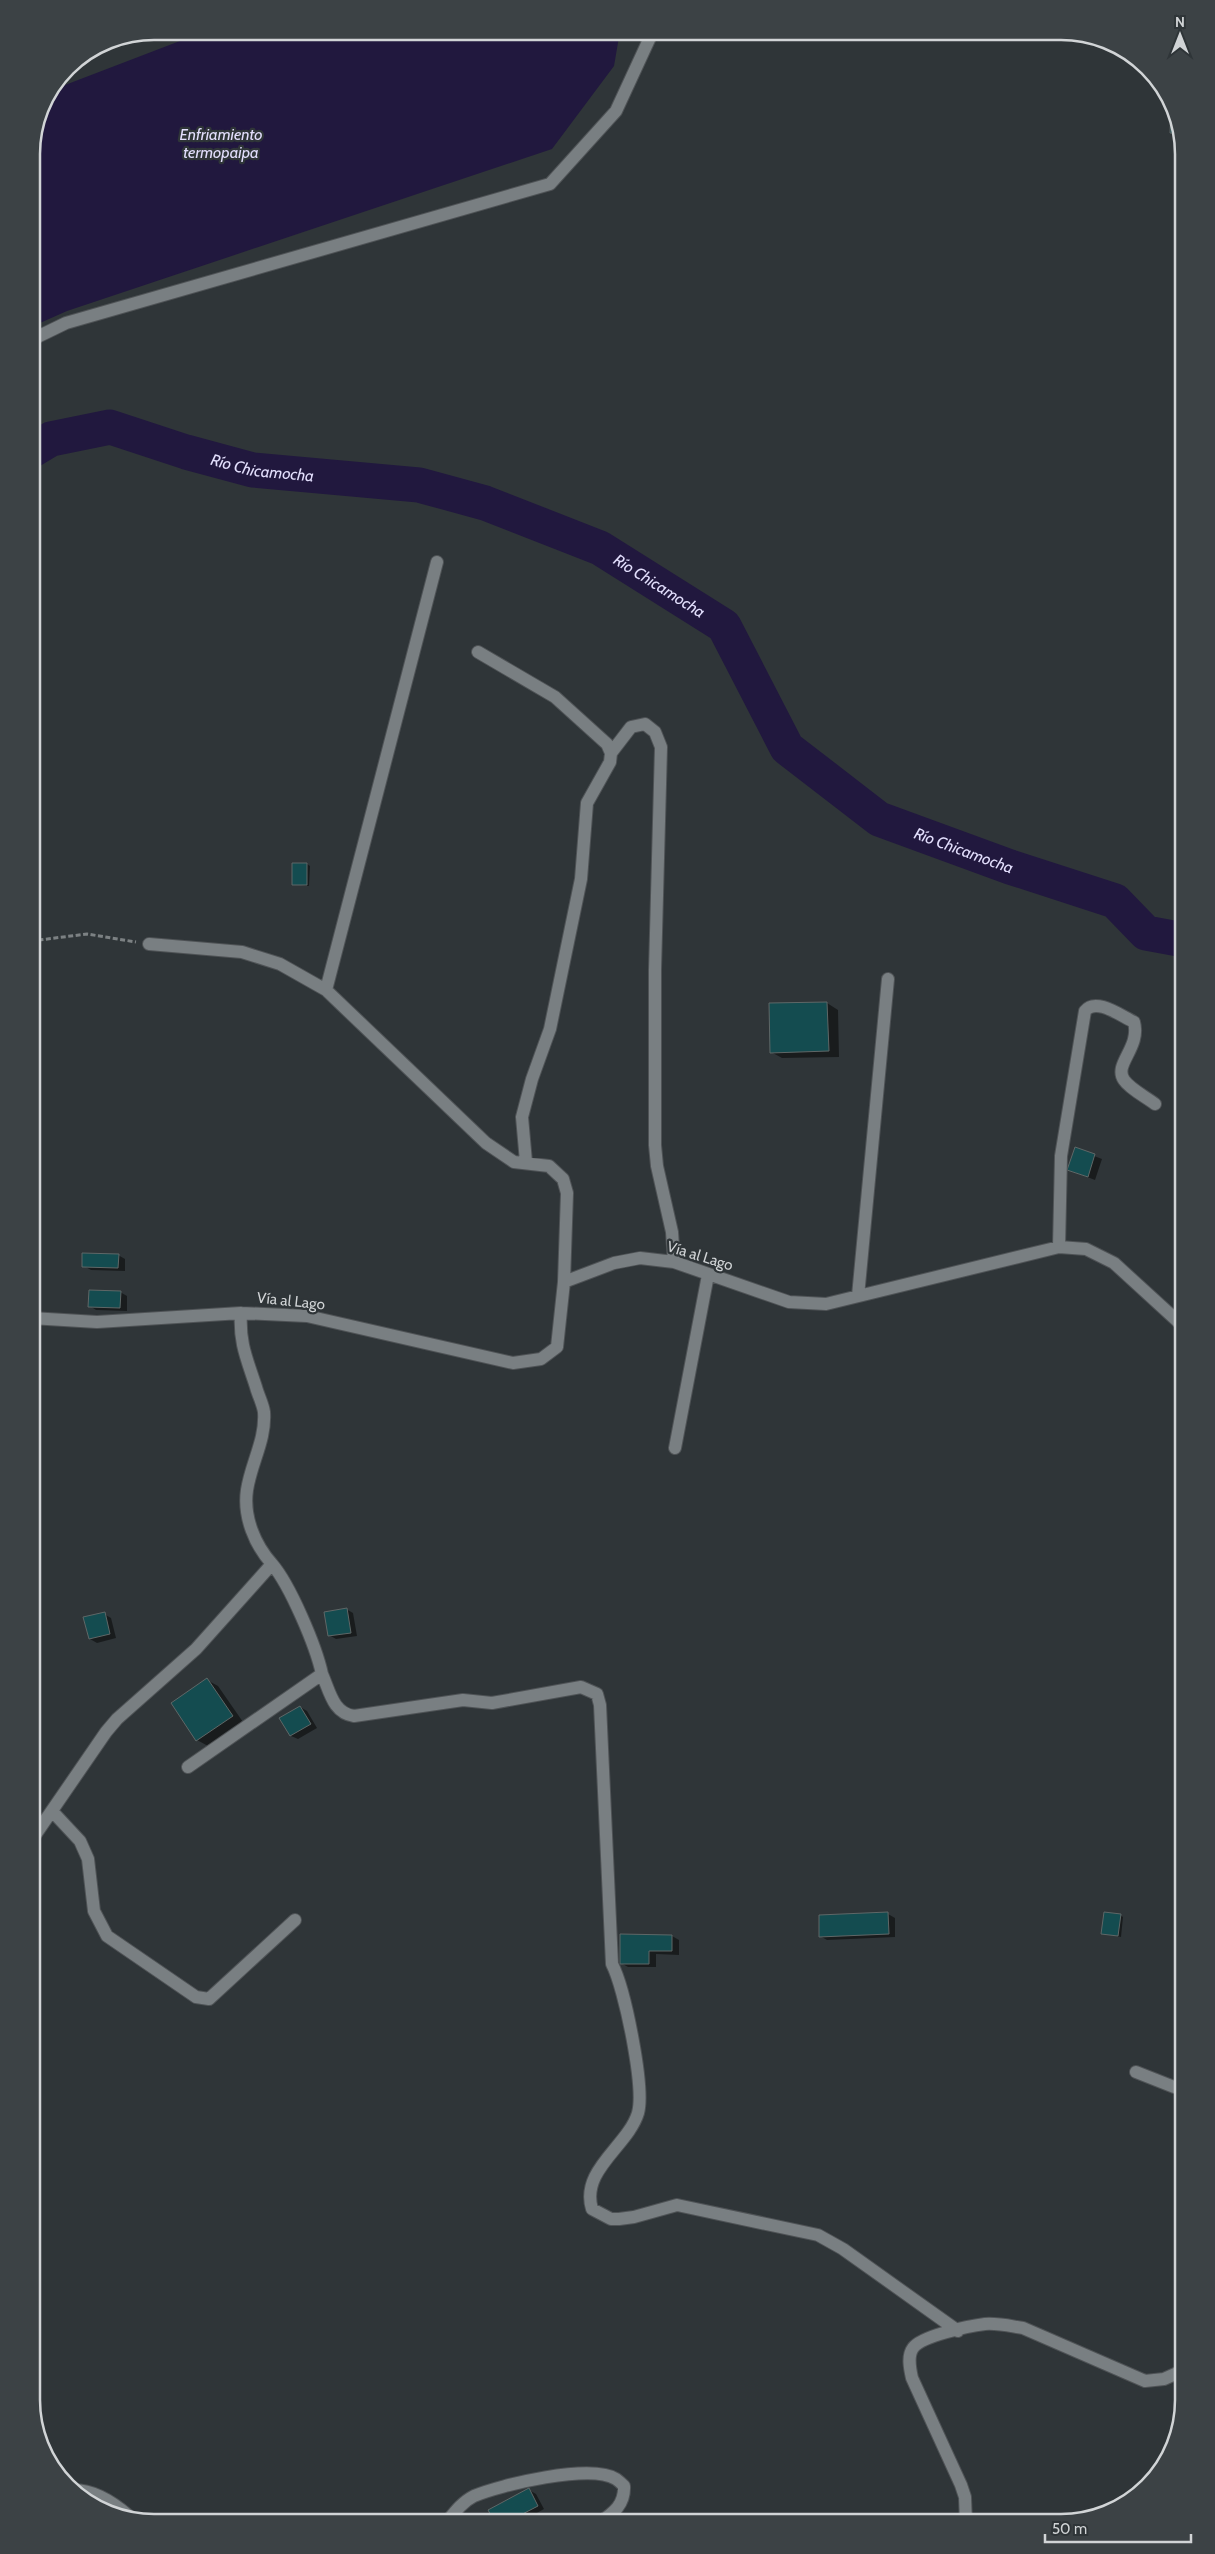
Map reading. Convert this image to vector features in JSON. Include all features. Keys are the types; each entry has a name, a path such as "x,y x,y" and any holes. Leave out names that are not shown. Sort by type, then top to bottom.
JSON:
{"street":[{"path":"40,336 66,323 550,184 616,111 649,40"},
{"path":"326,990 437,562"},
{"path":"478,652 555,697 607,744 611,753 610,762 587,803 581,879 550,1029 532,1079 522,1117 526,1162"},
{"path":"611,753 631,727 645,724 655,732 661,747 655,970 655,1145 657,1166 671,1225 674,1262"},
{"path":"148,944 242,952 280,964 326,990 486,1143 514,1162 549,1166 563,1179 567,1193 564,1282"},
{"path":"858,1296 888,979"},
{"path":"1059,1247 1061,1156 1085,1011 1090,1005 1097,1005 1134,1022 1136,1033 1133,1047 1121,1065 1121,1073 1124,1081 1155,1104"},
{"name":"Vía al Lago","path":"40,1319 97,1322 241,1313 307,1316 513,1363 541,1359 557,1348 564,1282 614,1263 640,1258 674,1262 789,1302 826,1304 1059,1247 1086,1249 1114,1263 1175,1319"},
{"path":"675,1448 708,1275"},
{"path":"241,1313 241,1342 264,1410 262,1438 247,1491 252,1534 261,1552 279,1572 338,1710 344,1714 354,1716 463,1700 492,1703 580,1687 597,1694 600,1705 612,1964 625,2001 633,2038 640,2105 632,2126 597,2171 590,2193 592,2209 611,2219 619,2219 634,2218 677,2205 689,2206 722,2216 818,2235 843,2249 958,2331"},
{"path":"40,1829 106,1732 118,1719 196,1650 272,1564"},
{"path":"188,1768 322,1674"},
{"path":"52,1811 80,1840 88,1859 94,1911 107,1936 196,1997 209,1999 295,1920"},
{"path":"1136,2072 1175,2086"},
{"path":"966,2514 965,2497 961,2484 912,2378 909,2362 912,2349 922,2339 984,2324 1005,2324 1023,2328 1145,2381 1164,2380 1175,2374"},
{"path":"454,2514 461,2505 472,2497 522,2481 563,2475 602,2474 620,2482 624,2486 623,2502 609,2514"},
{"path":"85,2492 101,2497 122,2509"}],"path":[{"path":"40,940 87,934 148,944"}],"water":[{"name":"Enfriamiento termopaipa","path":"183,40 618,40 614,66 552,149 67,311 40,323 40,146 49,110 61,86"}],"building":[{"path":"1170,122 1173,133 1170,133"},
{"path":"292,863 307,863 307,885 292,885"},
{"path":"827,1002 829,1051 770,1053 769,1003"},
{"path":"1075,1147 1095,1154 1088,1177 1067,1170"},
{"path":"82,1253 119,1254 118,1268 82,1267"},
{"path":"89,1290 121,1291 120,1308 88,1307"},
{"path":"347,1608 351,1633 328,1636 324,1612"},
{"path":"105,1612 110,1634 89,1639 83,1617"},
{"path":"207,1678 233,1716 196,1741 171,1703"},
{"path":"300,1706 311,1724 290,1736 279,1718"},
{"path":"888,1912 889,1934 819,1937 819,1915"},
{"path":"1104,1912 1121,1914 1118,1936 1101,1934"},
{"path":"620,1934 672,1935 672,1951 649,1951 649,1964 620,1964"},
{"path":"529,2488 538,2506 522,2514 490,2514 488,2510"}],"waterway":[{"name":"Río Chicamocha","path":"40,446 51,439 110,427 186,452 253,470 419,485 485,503 600,548 724,626 787,748 879,819 1010,867 1115,901 1146,933 1175,938"}]}
